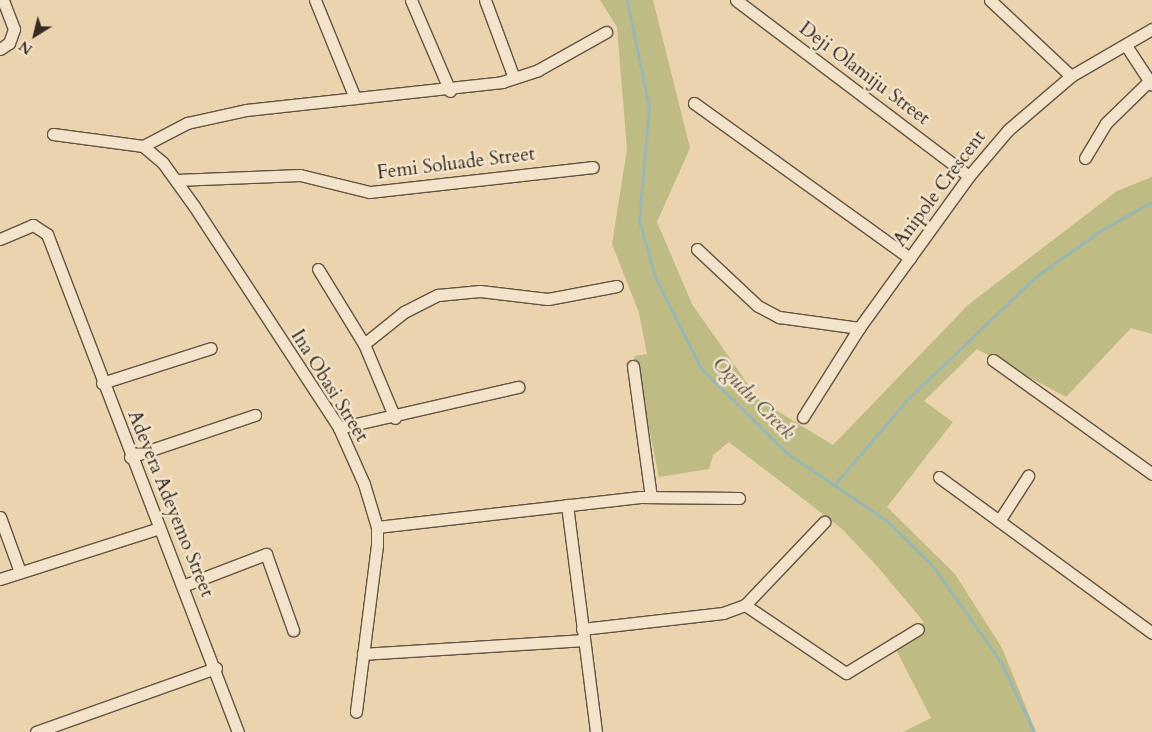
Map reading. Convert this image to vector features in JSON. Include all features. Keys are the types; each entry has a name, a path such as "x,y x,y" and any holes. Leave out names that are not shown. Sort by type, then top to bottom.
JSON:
{"street":[{"path":"0,49 9,43 14,29 3,0"},
{"path":"315,0 355,98"},
{"path":"411,0 450,91"},
{"path":"485,0 514,78"},
{"name":"Deji Olamiju Street","path":"736,0 969,176"},
{"path":"990,0 1071,76"},
{"name":"Anipole Crescent","path":"803,417 859,328 969,176 1008,130 1071,76 1127,47 1152,29"},
{"path":"53,134 143,146 187,123 290,103 450,91 514,78 606,32"},
{"path":"1086,158 1106,123 1150,83 1127,47"},
{"path":"694,103 910,258"},
{"name":"Ina Obasi Street","path":"143,146 176,180 338,428 377,527 356,712"},
{"name":"Femi Soluade Street","path":"176,180 300,175 370,192 593,167"},
{"name":"Adeyera Adeyemo Street","path":"0,239 33,225 47,234 157,529 185,585 238,732"},
{"path":"698,249 758,306 779,317 859,328"},
{"path":"318,269 364,344 394,418"},
{"path":"364,344 404,312 438,295 480,291 548,299 618,286"},
{"path":"102,383 211,348"},
{"path":"993,360 1152,474"},
{"path":"632,366 651,497"},
{"path":"338,428 394,418 518,387"},
{"path":"130,457 255,415"},
{"path":"999,521 1028,476"},
{"path":"939,477 1152,633"},
{"path":"377,527 651,497 739,498"},
{"path":"567,505 596,732"},
{"path":"0,517 20,572"},
{"path":"363,654 583,635 723,613 745,605 824,522"},
{"path":"0,579 157,529"},
{"path":"185,585 266,554 293,630"},
{"path":"745,605 846,673 918,629"},
{"path":"36,732 216,668"}],"shaded area":[{"path":"600,0 653,0 690,148 657,222 692,304 759,400 833,445 968,305 1117,191 1152,177 1152,334 1131,328 1066,397 977,349 924,401 953,422 887,507 955,574 1002,648 1036,732 903,732 931,718 890,638 924,622 877,566 841,528 729,442 713,455 709,469 659,477 634,356 647,354 639,313 612,244 627,149 617,27"}],"waterway":[{"name":"Ogudu Creek","path":"627,0 649,107 639,221 656,279 701,368 787,453 887,521 932,565 1001,662 1034,732"},
{"path":"834,485 907,400 1034,278 1101,230 1152,202"}]}
